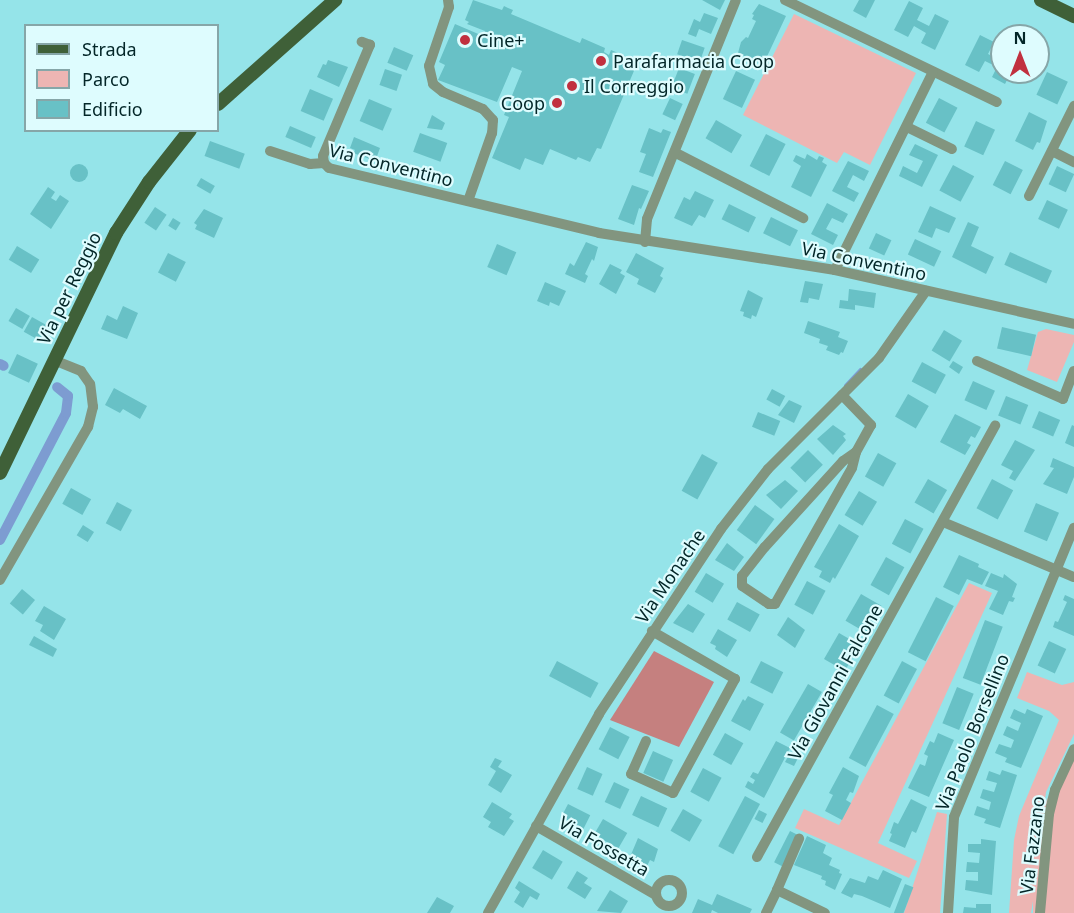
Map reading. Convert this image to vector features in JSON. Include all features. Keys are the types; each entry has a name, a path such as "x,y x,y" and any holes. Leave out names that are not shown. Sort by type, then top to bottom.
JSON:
{"main road":[{"path":"219,103 334,0"},
{"path":"1041,0 1074,16"},
{"name":"Via per Reggio","path":"0,473 119,227 149,182 188,132"}],"street":[{"path":"448,0 450,7 429,66 433,84 443,92 483,109 493,120 492,133 468,201"},
{"path":"645,242 647,219 676,153 736,0"},
{"path":"785,0 997,102"},
{"path":"324,163 323,156 370,45 362,42"},
{"path":"835,270 933,72"},
{"path":"1029,196 1074,106"},
{"path":"907,127 952,149"},
{"name":"Via Conventino","path":"270,151 310,164 324,163 329,168 645,242 742,254 835,270 1074,324"},
{"path":"1052,151 1074,162"},
{"path":"676,153 803,218"},
{"name":"Via Monache","path":"488,913 599,714 721,529 768,469 879,358 926,291"},
{"path":"0,580 88,427 93,407 90,384 81,372 54,360"},
{"path":"977,361 1069,401 1074,371"},
{"path":"842,395 871,425 856,452 852,468 775,604 769,604 742,586 742,576 765,547 843,461 856,452"},
{"name":"Via Giovanni Falcone","path":"757,857 995,425"},
{"path":"943,522 1074,577"},
{"name":"Via Paolo Borsellino","path":"948,913 954,817 1074,528"},
{"path":"646,741 631,774 673,793 735,680 652,631"},
{"name":"Via Fazzano","path":"1040,913 1049,814 1055,790 1074,749"},
{"name":"Via Fossetta","path":"536,826 656,895"},
{"path":"766,913 799,839"},
{"path":"777,890 825,913"}],"green space":[{"path":"794,14 916,73 870,165 844,152 837,163 743,115"},
{"path":"1046,329 1074,335 1074,342 1057,382 1027,370 1038,332"},
{"path":"969,583 992,593 878,843 917,861 909,878 795,828 804,809 839,825"},
{"path":"1027,672 1062,685 1074,682 1074,734 1046,792 1044,806 1074,743 1074,913 1033,913 1033,901 1031,913 1009,913 1014,840 1019,816 1059,720 1049,711 1017,698"},
{"path":"937,812 947,814 940,913 904,913"}],"shaded area":[{"path":"654,651 714,682 679,747 610,720"}],"building":[{"name":"Il Correggio","path":"473,0 502,10 504,6 513,10 511,14 580,43 582,38 605,48 604,52 609,55 611,50 630,58 628,62 636,66 601,149 597,148 590,162 578,157 576,160 550,149 543,165 525,158 520,170 492,158 509,117 504,115 522,71 512,67 497,102 438,80 445,65 439,62 455,24 483,36 485,31 467,24 469,22 465,20"},
{"path":"702,0 725,0 720,10"},
{"path":"859,0 875,0 866,18 853,11"},
{"path":"909,1 923,8 917,20 929,26 935,14 949,21 935,50 921,43 926,33 914,26 908,37 894,30"},
{"path":"759,4 786,16 763,65 738,53 741,42 746,37 748,38 756,21 752,19 754,15 752,14"},
{"path":"704,13 718,18 711,34 699,29 696,37 688,34 694,19 700,22"},
{"path":"980,35 990,40 988,54 990,64 985,61 979,72 965,65"},
{"path":"682,40 705,48 700,62 677,54"},
{"path":"394,47 413,55 407,71 387,63"},
{"path":"328,60 348,67 339,87 317,77 323,64 326,65"},
{"path":"679,68 695,74 687,94 671,88"},
{"path":"385,69 402,75 396,91 379,85"},
{"path":"736,71 755,80 742,108 723,99"},
{"path":"1050,73 1068,82 1057,104 1036,95 1041,84 1050,84"},
{"path":"310,89 333,99 324,121 301,111"},
{"path":"670,98 683,104 675,120 662,114"},
{"path":"939,98 958,108 944,133 926,123"},
{"path":"369,99 392,109 383,131 360,121"},
{"path":"1029,112 1047,121 1040,143 1037,142 1033,150 1015,141"},
{"path":"432,115 445,123 442,130 427,128"},
{"path":"716,120 742,135 731,153 706,138"},
{"path":"976,121 995,130 983,155 964,146"},
{"path":"290,126 316,137 311,148 285,137"},
{"path":"649,128 661,133 663,129 671,132 653,177 639,172 646,154 640,152"},
{"path":"420,133 447,143 440,162 413,152"},
{"path":"766,134 786,144 769,176 750,166"},
{"path":"354,137 380,148 376,159 353,153 355,150 350,148"},
{"path":"210,141 245,154 239,169 205,156"},
{"path":"915,144 938,155 922,187 899,176 903,166 917,173 923,161 909,155"},
{"path":"807,154 817,160 819,156 824,158 822,162 827,165 811,197 791,187 801,166 793,161 796,155 805,159"},
{"path":"848,161 869,171 864,181 853,175 847,187 859,193 854,202 832,191"},
{"path":"1005,161 1023,170 1011,194 993,185"},
{"path":"75,164 83,164 88,169 86,180 75,182 70,177 70,169"},
{"path":"953,165 974,176 961,202 939,191"},
{"path":"1057,166 1074,174 1066,192 1049,184"},
{"path":"201,178 215,186 210,194 196,186"},
{"path":"632,185 649,191 641,209 639,208 634,225 618,219"},
{"path":"48,187 55,192 51,198 56,201 60,195 69,201 51,229 30,214"},
{"path":"695,191 714,200 705,218 699,215 692,226 674,218 684,197 690,200"},
{"path":"1047,200 1068,210 1059,229 1038,219"},
{"path":"827,203 848,214 843,223 832,218 826,229 838,235 833,245 811,234"},
{"path":"729,204 756,217 749,232 722,219"},
{"path":"930,206 956,218 949,233 936,228 932,238 918,232"},
{"path":"155,207 167,215 156,231 144,223"},
{"path":"204,209 223,218 214,238 195,229 197,225 194,223"},
{"path":"771,217 798,230 790,246 763,233"},
{"path":"173,218 181,223 176,230 168,226"},
{"path":"968,222 979,227 971,246 994,257 986,274 952,257"},
{"path":"876,233 891,240 884,256 869,248"},
{"path":"915,239 941,251 934,267 908,254"},
{"path":"586,242 598,247 594,261 592,259 585,274 588,276 585,283 565,274 570,263 574,266"},
{"path":"497,244 516,252 507,275 487,267"},
{"path":"17,246 39,259 31,273 9,260"},
{"path":"1010,252 1052,271 1046,283 1004,265"},
{"path":"168,253 186,262 176,282 158,273"},
{"path":"636,253 664,268 660,276 663,278 655,293 637,284 639,279 626,272"},
{"path":"610,264 622,270 620,273 625,276 616,294 599,284"},
{"path":"805,281 823,284 819,300 809,298 808,303 800,302"},
{"path":"545,282 566,291 559,306 550,302 549,306 537,301"},
{"path":"849,289 876,293 874,308 855,305 855,310 839,308 840,300 848,301"},
{"path":"748,290 763,298 756,317 752,315 751,319 743,316 744,312 740,311"},
{"path":"123,306 138,313 127,339 101,329 107,315 117,320"},
{"path":"16,308 30,316 22,329 8,321"},
{"path":"32,317 50,327 42,342 24,332"},
{"path":"808,321 840,332 838,337 848,341 843,353 839,355 826,350 828,346 819,343 820,339 804,333"},
{"path":"1002,327 1036,335 1031,356 997,348"},
{"path":"944,330 962,341 950,361 932,351"},
{"path":"17,354 38,364 29,383 8,373"},
{"path":"953,361 963,367 959,374 949,367"},
{"path":"922,362 946,375 936,394 912,381"},
{"path":"973,381 995,391 986,410 964,400"},
{"path":"114,388 147,406 140,419 123,409 120,413 105,405"},
{"path":"772,389 785,396 780,407 766,400"},
{"path":"908,394 929,406 916,429 895,417"},
{"path":"1006,396 1028,405 1020,424 998,415"},
{"path":"789,400 802,406 794,423 778,415"},
{"path":"1039,411 1060,420 1053,437 1032,428"},
{"path":"758,412 780,421 774,436 752,427"},
{"path":"955,414 981,427 975,438 971,436 967,443 971,445 965,455 940,442"},
{"path":"833,425 846,434 843,436 846,440 833,455 817,439"},
{"path":"1072,425 1074,426 1074,447 1065,443"},
{"path":"1015,440 1035,450 1015,481 1009,478 1013,471 1001,465"},
{"path":"808,450 823,465 805,483 790,468"},
{"path":"878,453 896,463 883,487 865,477"},
{"path":"702,454 718,463 697,499 682,491"},
{"path":"1053,458 1074,467 1074,477 1067,494 1043,484 1054,468 1050,467"},
{"path":"928,479 947,490 934,513 914,502"},
{"path":"992,479 1013,490 998,519 977,508"},
{"path":"785,480 798,491 781,509 766,495"},
{"path":"71,488 91,499 82,515 62,504"},
{"path":"859,491 877,502 863,526 845,515"},
{"path":"117,502 132,510 121,531 106,523"},
{"path":"1036,503 1059,513 1047,541 1024,532"},
{"path":"755,505 774,519 756,544 737,530"},
{"path":"905,519 924,529 910,554 892,544"},
{"path":"839,524 859,536 835,579 833,577 830,583 819,577 822,571 814,567"},
{"path":"83,525 94,532 88,542 77,535"},
{"path":"727,543 744,557 734,571 715,560"},
{"path":"959,555 979,564 978,567 989,572 982,585 967,579 959,595 943,587"},
{"path":"886,557 904,567 889,595 870,585"},
{"path":"706,573 724,584 713,603 695,592"},
{"path":"991,573 1003,578 1004,574 1017,584 1012,597 1015,598 1013,602 1009,601 1003,615 989,609 998,591 985,586"},
{"path":"807,581 826,591 813,615 794,605"},
{"path":"22,589 35,600 23,614 10,604"},
{"path":"861,594 882,606 866,633 846,621"},
{"path":"1065,595 1074,599 1074,636 1053,627 1055,621 1058,622 1067,602 1063,600"},
{"path":"936,597 954,606 926,661 908,652"},
{"path":"737,602 760,615 750,632 727,619"},
{"path":"688,604 705,614 693,633 673,623"},
{"path":"44,606 66,619 54,640 40,631 43,625 35,621"},
{"path":"788,617 805,630 795,648 777,635"},
{"path":"985,620 1003,627 981,685 963,678"},
{"path":"718,629 737,640 727,657 710,643"},
{"path":"839,633 860,645 845,671 824,659"},
{"path":"34,636 57,649 53,657 29,645"},
{"path":"1049,641 1066,649 1055,674 1038,665"},
{"path":"557,661 598,683 591,698 549,676"},
{"path":"761,661 783,672 772,694 750,682"},
{"path":"902,661 917,669 899,703 884,695"},
{"path":"808,684 822,692 794,740 780,732"},
{"path":"957,687 974,694 959,730 942,723"},
{"path":"748,696 764,704 750,731 731,721 743,699 745,701"},
{"path":"877,705 894,714 866,767 849,758"},
{"path":"1014,709 1025,714 1027,709 1043,716 1021,768 1005,762 1007,758 995,753 999,744 1011,748 1014,740 1003,735 1007,726 1018,731 1021,723 1010,718"},
{"path":"610,727 630,737 618,759 599,749"},
{"path":"725,733 743,743 731,765 713,755"},
{"path":"938,733 954,740 929,797 908,788 920,764 925,766 928,756 924,754 930,741 934,743"},
{"path":"776,741 790,748 764,798 745,787 748,781 753,784 755,780 750,777 753,772 758,774"},
{"path":"653,751 673,760 663,782 643,773"},
{"path":"790,753 798,758 794,766 785,762"},
{"path":"495,758 502,761 498,767 512,775 501,793 488,785 496,771 490,767"},
{"path":"587,767 603,774 593,796 577,789"},
{"path":"843,767 859,776 853,793 850,792 846,800 851,803 842,820 825,811 833,795 829,793"},
{"path":"703,768 722,778 709,802 690,792"},
{"path":"1002,770 1017,775 1000,828 984,823 986,819 974,815 977,806 989,810 991,802 980,798 983,789 994,792 997,783 986,780 989,771 1000,775"},
{"path":"614,782 629,789 620,809 605,802"},
{"path":"641,796 667,808 658,827 632,815"},
{"path":"745,796 760,804 733,854 718,846"},
{"path":"911,799 927,807 916,833 912,831 905,848 889,841 894,822 898,824"},
{"path":"492,802 512,814 509,818 514,821 504,836 488,827 491,822 483,817"},
{"path":"568,804 590,815 583,829 561,817"},
{"path":"683,809 702,820 690,842 670,831"},
{"path":"759,810 767,814 762,823 754,819"},
{"path":"603,819 627,833 618,849 594,835"},
{"path":"790,831 798,835 782,866 774,862"},
{"path":"807,836 826,845 823,853 832,858 829,865 840,870 839,873 842,874 835,890 825,885 826,881 821,879 822,876 794,865"},
{"path":"638,838 658,849 654,862 650,860 647,866 630,857"},
{"path":"981,839 996,841 992,895 965,890 966,880 978,881 978,872 966,872 967,862 979,863 980,853 968,852 968,844 981,844"},
{"path":"543,850 563,862 552,880 532,868"},
{"path":"883,870 902,879 890,908 862,896 854,894 852,898 841,893 850,878 865,883 868,876 878,880"},
{"path":"577,871 588,878 584,883 592,888 585,899 567,888"},
{"path":"519,881 540,894 537,900 530,896 523,908 514,902 520,892 515,888"},
{"path":"905,884 913,887 904,913 894,913"},
{"path":"610,890 628,901 621,913 597,911"},
{"path":"717,894 752,909 750,913 718,913 712,910 711,913 692,913 698,899 712,905"},
{"path":"437,897 454,906 450,913 427,913"},
{"path":"976,904 991,904 991,913 963,913 964,907 976,908"}],"waterway":[{"path":"0,364 4,366"},
{"path":"845,385 860,369"},
{"path":"0,540 66,413 68,396 57,387"}],"place":[{"name":"Cine+","path":"465,40"},
{"name":"Parafarmacia Coop","path":"601,61"},
{"name":"Il Correggio","path":"572,86"},
{"name":"Coop","path":"557,103"}]}
